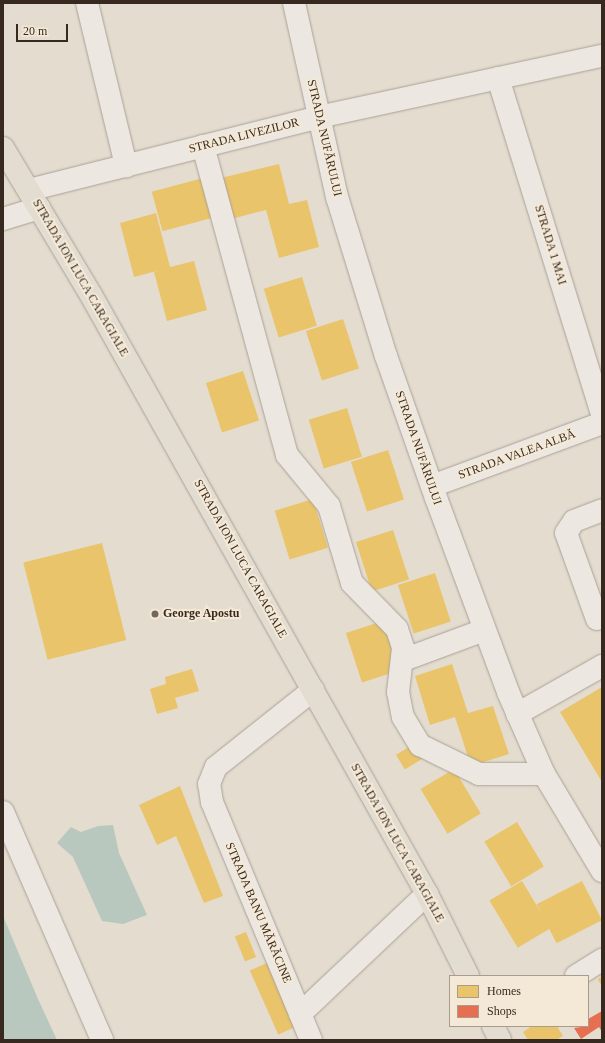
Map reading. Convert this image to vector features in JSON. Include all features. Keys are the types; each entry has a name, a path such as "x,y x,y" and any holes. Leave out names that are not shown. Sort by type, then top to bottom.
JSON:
{"main road":[{"name":"STRADA ION LUCA CARAGIALE","path":"3,148 34,199 313,690 427,894 468,975"},
{"path":"494,1027 500,1040"}],"street":[{"path":"87,3 126,166"},
{"name":"STRADA NUFĂRULUI","path":"294,3 337,197 383,349 484,630 517,714 544,774 602,871"},
{"name":"STRADA LIVEZILOR","path":"3,219 34,199 126,166 319,117 602,56"},
{"name":"STRADA 1 MAI","path":"498,78 602,412"},
{"path":"203,146 287,455 329,506 352,583 396,629 403,660 398,692 403,717 420,745 479,774 544,774"},
{"name":"STRADA VALEA ALBĂ","path":"432,486 602,423"},
{"path":"598,619 566,533 574,521 602,510"},
{"path":"403,660 484,630"},
{"path":"517,714 602,666"},
{"name":"STRADA BANU MĂRĂCINE","path":"311,1040 212,802 209,784 216,767 313,690"},
{"path":"3,812 102,1040"},
{"path":"300,1014 427,894"},
{"path":"578,975 602,960"}],"shaded area":[{"path":"113,825 119,853 147,915 123,924 102,921 73,857 57,843 71,827 81,832 98,826"},
{"path":"3,916 38,999 57,1040 3,1040"}],"building: Homes":[{"path":"279,164 289,204 307,200 319,247 279,258 266,210 231,219 221,178"},
{"path":"203,178 214,218 162,231 152,192"},
{"path":"156,213 170,267 194,261 207,310 167,321 154,272 160,270 134,277 120,223"},
{"path":"302,277 317,326 279,337 264,289"},
{"path":"343,319 359,368 322,381 306,331"},
{"path":"243,371 259,420 222,433 206,383"},
{"path":"347,408 362,457 324,468 309,420"},
{"path":"388,450 404,499 367,512 351,462"},
{"path":"313,499 328,548 290,559 275,511"},
{"path":"393,530 409,579 372,592 356,542"},
{"path":"102,543 126,640 48,660 23,563"},
{"path":"435,573 451,622 414,634 398,585"},
{"path":"383,621 399,670 362,683 346,633"},
{"path":"452,664 468,713 493,706 509,754 471,766 455,717 430,725 415,676"},
{"path":"192,669 199,691 175,698 178,708 157,714 150,689 166,684 165,677"},
{"path":"602,687 602,782 560,712"},
{"path":"414,744 423,759 405,769 396,755"},
{"path":"454,769 481,814 447,834 421,789"},
{"path":"180,786 223,896 204,903 176,836 157,845 139,805"},
{"path":"517,822 544,867 511,886 484,842"},
{"path":"522,881 550,928 518,948 489,901"},
{"path":"582,881 602,920 557,943 537,904"},
{"path":"246,932 256,957 245,962 235,936"},
{"path":"269,962 297,1026 278,1034 250,971"},
{"path":"602,977 602,987 598,979"},
{"path":"530,1027 558,1027 563,1036 556,1040 528,1040 523,1032"}],"building: Shops":[{"path":"602,1011 602,1032 599,1027 581,1039 574,1028 589,1027 589,1018"}],"place":[{"name":"George Apostu","path":"155,614"}]}
